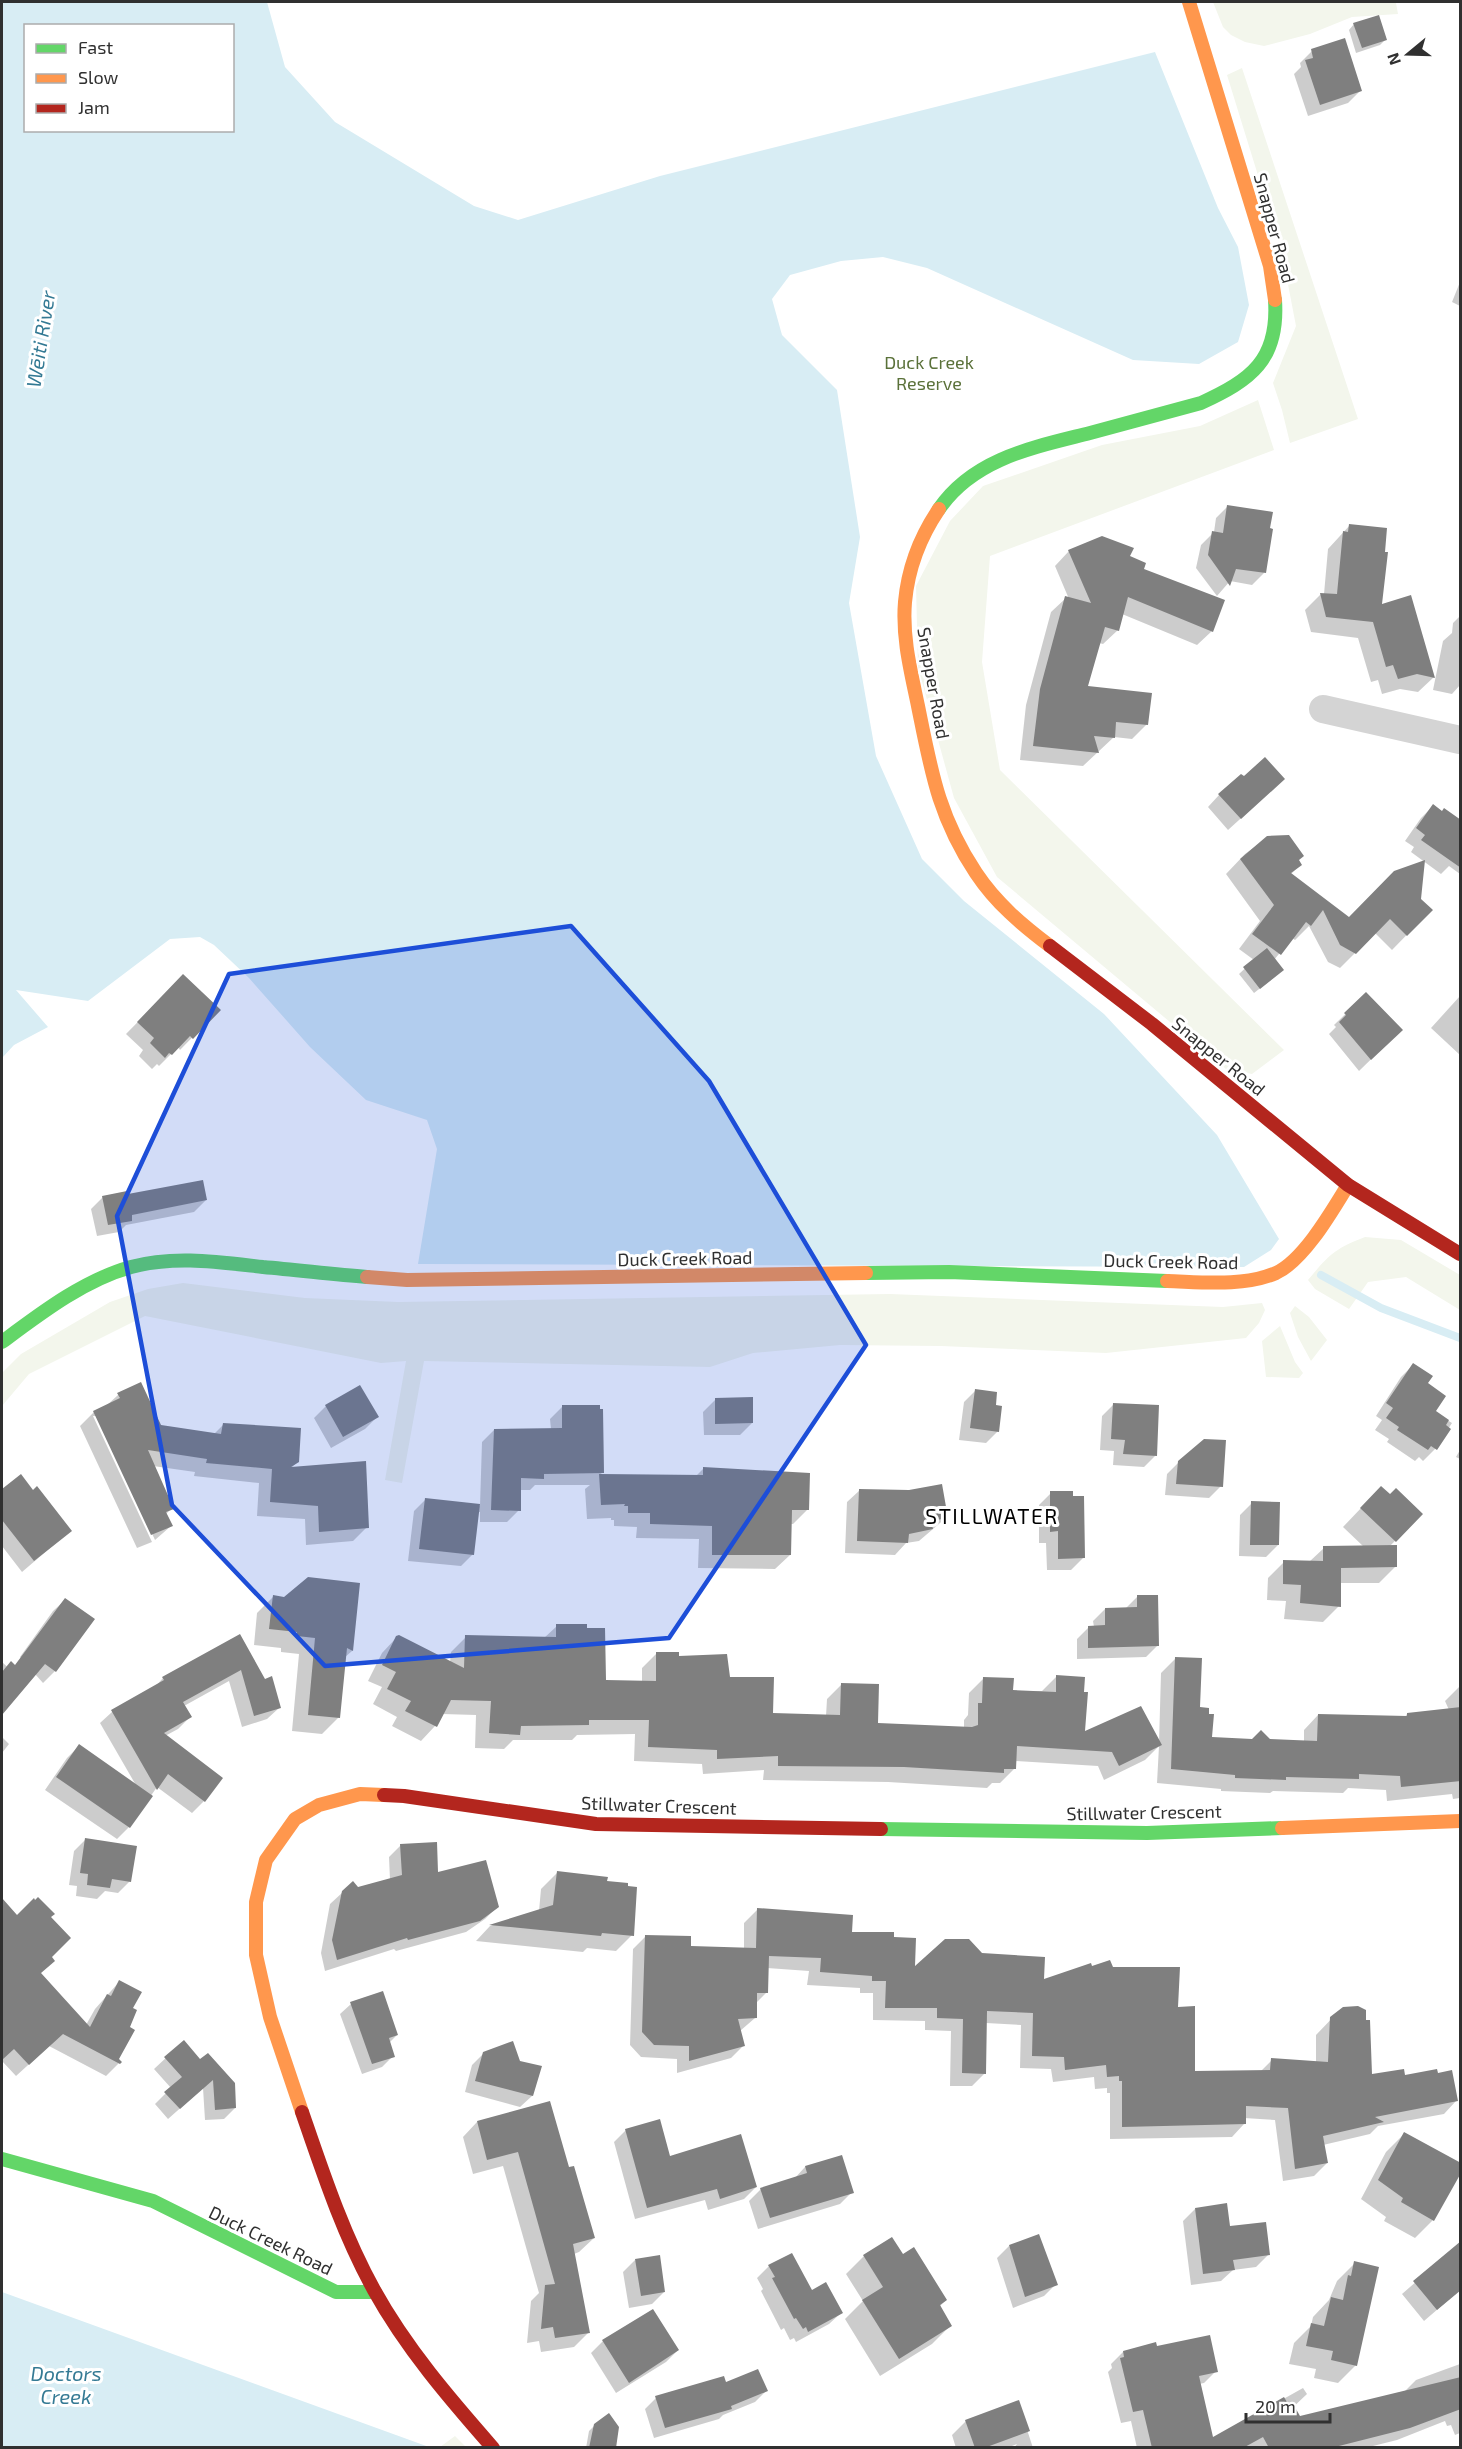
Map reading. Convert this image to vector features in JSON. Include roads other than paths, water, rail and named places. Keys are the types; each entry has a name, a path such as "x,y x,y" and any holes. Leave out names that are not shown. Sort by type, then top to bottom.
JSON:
{"street":[{"name":"Snapper Road","path":"1189,2 1270,266 1276,307 1276,327 1266,358 1243,382 1228,392 1201,403 1018,452 992,463 953,491 938,511 915,554 909,574 904,623 907,653 935,788 963,851 997,902 1012,917 1152,1024 1347,1185 1461,1254"},
{"path":"1323,709 1461,740"},
{"name":"Duck Creek Road","path":"2,1342 38,1316 98,1280 130,1267 164,1260 207,1260 347,1276 407,1280 950,1272 1197,1282 1245,1281 1275,1274 1288,1265 1321,1228 1347,1185"},
{"name":"Stillwater Crescent","path":"375,2292 333,2202 270,2017 256,1955 256,1902 266,1860 295,1819 319,1805 360,1794 404,1796 596,1824 1111,1832 1461,1821"},
{"name":"Duck Creek Road","path":"2,2159 153,2201 336,2292 375,2292"},
{"path":"375,2292 434,2381 493,2448"}],"water":[{"name":"Wēiti River","path":"2,2 267,2 285,67 335,122 474,206 518,220 660,176 1155,52 1218,208 1238,247 1249,305 1238,342 1199,364 1133,360 927,268 883,257 841,261 790,275 772,299 782,335 837,390 860,537 849,603 876,756 922,859 964,901 1104,1014 1217,1135 1279,1239 1271,1250 1244,1267 418,1264 437,1149 427,1120 366,1100 310,1047 249,978 214,945 200,937 170,939 88,1001 16,990 48,1027 14,1045 2,1058"},
{"name":"Doctors Creek","path":"2,2292 429,2447 2,2447"}],"waterway":[{"path":"1321,1275 1381,1308 1460,1338"}],"district":[{"name":"STILLWATER","path":"992,1515"}],"park label":[{"name":"Duck Creek Reserve","path":"929,372"}]}
